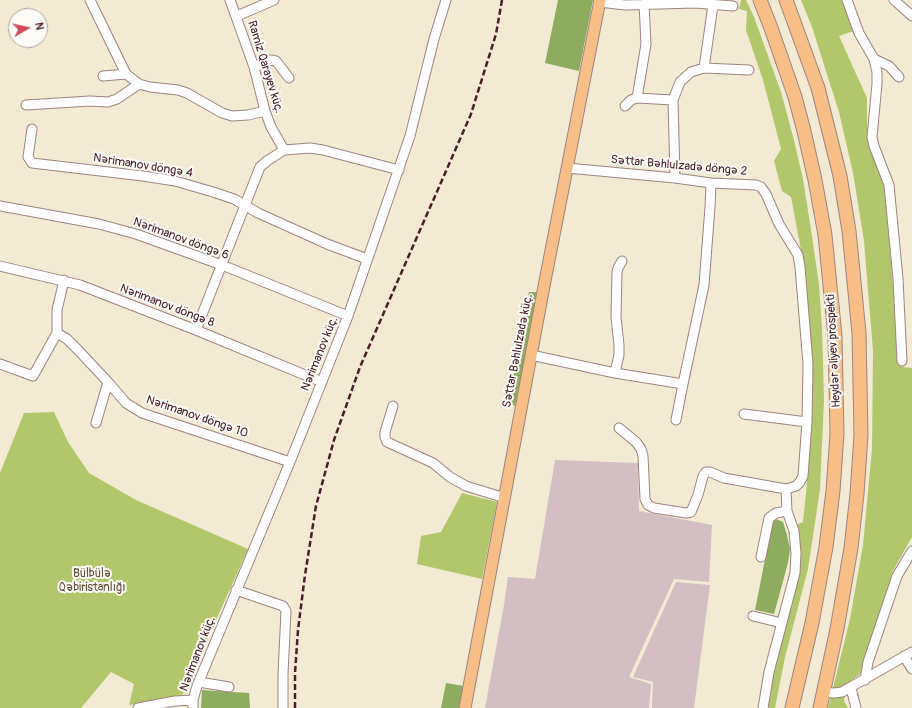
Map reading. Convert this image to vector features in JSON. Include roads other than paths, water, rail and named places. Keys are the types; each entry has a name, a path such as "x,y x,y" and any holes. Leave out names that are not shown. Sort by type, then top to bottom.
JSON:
{"highway":[{"name":"Heydər Əliyev prospekti","path":"760,0 795,97 816,180 826,242 835,336 837,434 833,491 826,547 812,623 792,708"},
{"name":"Heydər Əliyev prospekti","path":"786,0 818,88 840,176 849,231 859,333 861,434 857,494 851,548 837,629 820,708"}],"main road":[{"name":"Səttar Bəhlulzadə küç.","path":"465,708 531,355 600,1"}],"street":[{"path":"90,0 126,74 139,84 188,93 222,113 232,116 248,115 265,111"},
{"name":"Ramiz Qarayev küç.","path":"230,0 254,67 265,111 271,127 284,150"},
{"path":"237,16 274,0"},
{"name":"Nərimanov küç.","path":"193,704 199,682 236,590 254,552 348,316 410,136 434,40 446,0"},
{"path":"847,0 859,32 874,59 877,84 872,137 890,191 898,279 902,361"},
{"path":"894,0 912,16"},
{"path":"600,1 625,5 695,3 733,6"},
{"path":"637,98 646,44 644,4"},
{"path":"704,68 713,5"},
{"path":"874,59 889,66 899,77"},
{"path":"254,67 271,60 276,61 289,78"},
{"path":"674,178 673,100 680,82 691,72 704,68 749,70"},
{"path":"103,76 126,74"},
{"path":"26,105 90,101 108,102 117,99 139,84"},
{"path":"624,106 631,100 637,98 673,100"},
{"name":"Nərimanov döngə 4","path":"32,129 28,157 32,163 175,181 234,199 258,213 327,244 367,259"},
{"path":"196,330 246,206 260,167 267,161 284,150 310,148 399,170"},
{"name":"Səttar Bəhlulzadə döngə 2","path":"567,168 711,183 756,185 761,187 766,194 779,224 798,255 808,364 807,422 803,476 796,486 786,489"},
{"path":"676,420 704,285 711,183"},
{"name":"Nərimanov döngə 6","path":"0,206 99,224 136,234 222,265 348,316"},
{"path":"615,373 619,345 616,317 617,272 622,262"},
{"name":"Nərimanov döngə 8","path":"0,266 80,285 196,330 322,382"},
{"path":"0,364 33,376 58,333 56,310 64,280"},
{"name":"Nərimanov döngə 10","path":"58,333 67,339 126,403 142,413 290,462"},
{"path":"531,355 615,373 683,384"},
{"path":"96,422 108,382"},
{"path":"393,406 384,437 387,442 433,463 450,477 466,486 505,498"},
{"path":"744,414 807,422"},
{"path":"620,428 636,442 641,449 643,456 645,499 648,504 654,508 686,513 691,512 698,495 703,476 706,472 710,472 724,478 786,489 787,511 794,531 796,553 795,573 769,672 763,708"},
{"path":"761,557 769,518 776,513 787,511"},
{"path":"865,680 868,662 897,576 912,551"},
{"path":"236,590 283,606 286,611 283,674 284,708"},
{"path":"752,616 782,622"},
{"path":"824,692 842,692 851,688 908,654 912,669"},
{"path":"199,682 229,687"},
{"path":"851,688 856,708"},
{"path":"138,708 175,701 193,704"}],"railway":[{"path":"295,708 295,673 298,630 305,575 316,506 334,440 360,367 471,114 496,34 502,0"}],"park label":[{"name":"Bülbülə Qəbiristanlığı","path":"92,581"}]}
